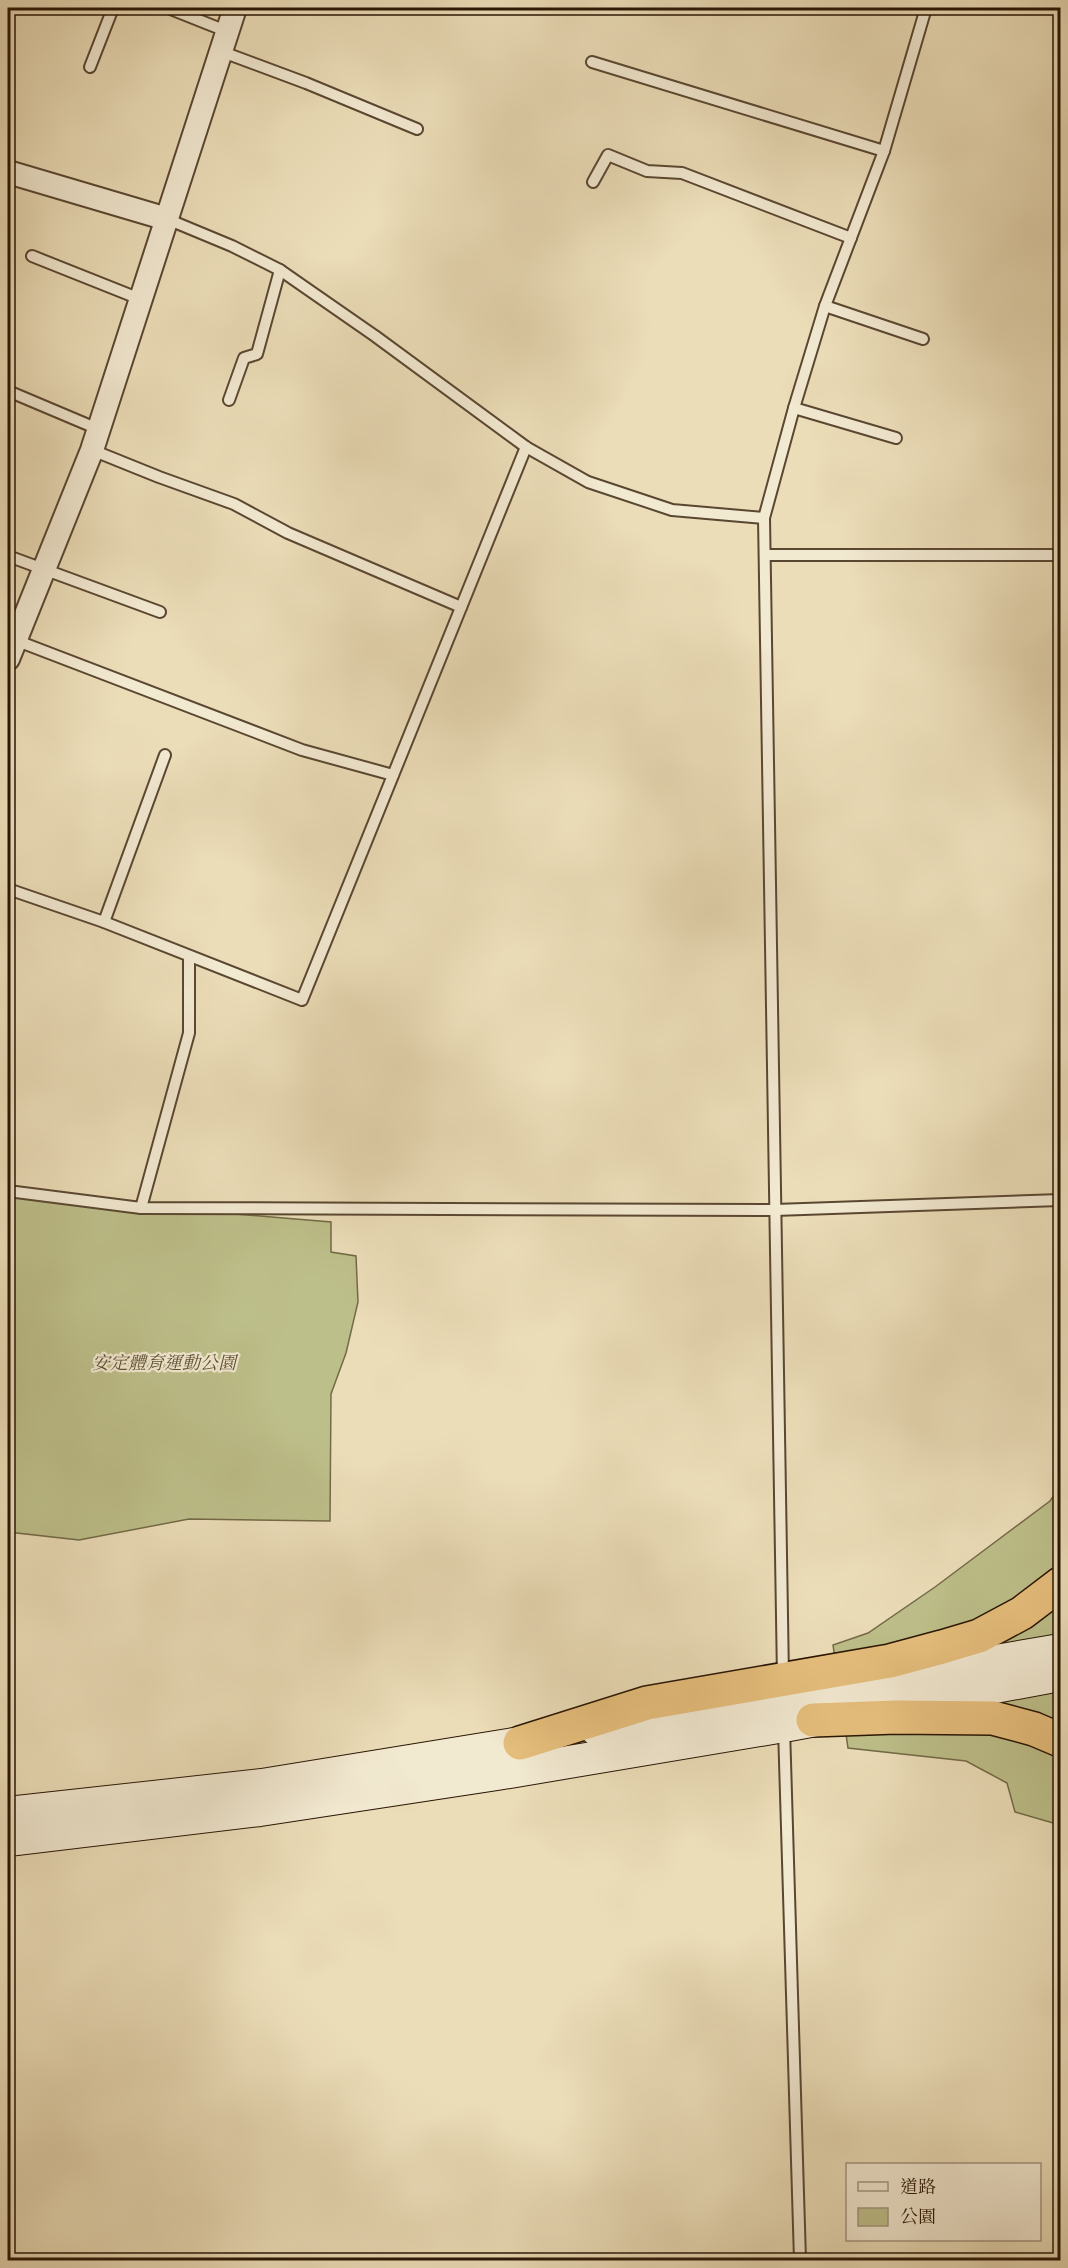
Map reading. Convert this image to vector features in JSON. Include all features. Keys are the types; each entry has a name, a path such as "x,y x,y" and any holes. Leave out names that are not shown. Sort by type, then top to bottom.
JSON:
{"highway":[{"path":"787,1708 890,1661 979,1636 1022,1613 1060,1584"},
{"path":"520,1743 647,1703 787,1708 906,1717 993,1718 1034,1729 1060,1740"}],"main road":[{"path":"8,1840 260,1810 497,1774 787,1708 1060,1650"},
{"path":"787,1708 1060,1675"},
{"path":"8,1813 262,1785 520,1743"}],"street":[{"path":"11,650 95,439 235,8"},
{"path":"8,172 167,219"}],"lane":[{"path":"90,67 113,8"},
{"path":"168,8 223,41 306,83 417,129"},
{"path":"801,2260 775,1210 764,518 825,306 884,151 926,8"},
{"path":"592,62 884,151"},
{"path":"593,182 608,154 647,171 682,174 851,238"},
{"path":"167,219 232,246 280,270 375,336 526,447 588,482 672,510 764,518"},
{"path":"32,256 140,299"},
{"path":"228,400 244,358 256,354 280,270"},
{"path":"825,306 924,339"},
{"path":"8,392 159,477 234,504 288,533 460,607"},
{"path":"794,408 896,438"},
{"path":"8,889 104,922 302,1000 526,447"},
{"path":"766,555 1060,555"},
{"path":"8,556 160,612"},
{"path":"11,650 302,750 393,775"},
{"path":"104,922 165,755"},
{"path":"141,1208 189,1033 189,956"},
{"path":"8,1191 141,1208 775,1210 1060,1200"}],"green space":[{"name":"安定體育運動公園","path":"8,1195 331,1222 331,1252 356,1256 358,1302 346,1353 331,1394 330,1521 189,1519 79,1540 8,1532"},
{"path":"1060,1487 1060,1825 1015,1812 1007,1783 966,1761 848,1748 833,1645 868,1633 935,1587 1050,1501"}]}
